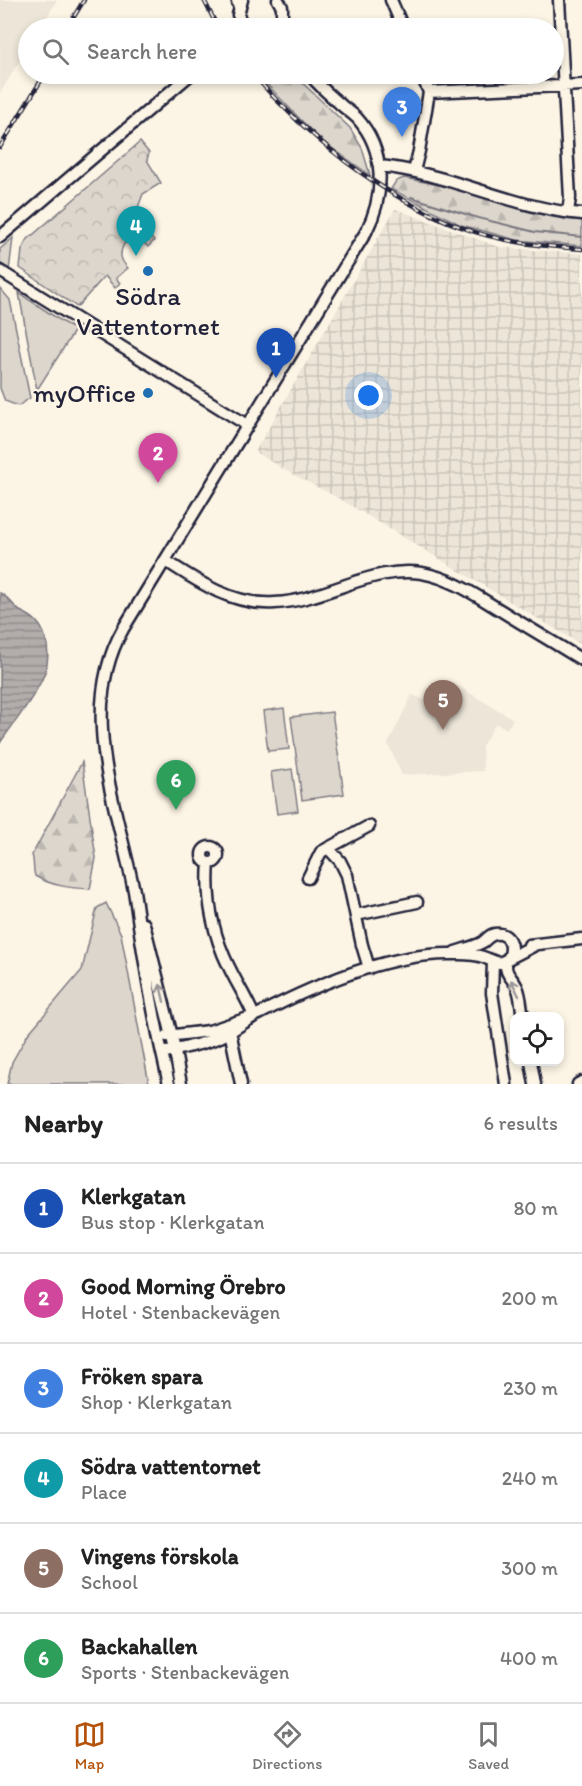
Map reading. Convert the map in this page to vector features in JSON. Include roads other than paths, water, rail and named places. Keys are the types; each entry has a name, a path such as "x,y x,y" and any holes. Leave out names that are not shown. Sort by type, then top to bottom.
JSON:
{"street":[{"path":"391,0 399,18"},
{"path":"559,0 560,18"},
{"path":"0,237 179,84"},
{"path":"181,1084 151,945 124,852 102,741 101,699 106,669 115,643 373,220 380,194 377,154 366,130 357,119 319,84"},
{"path":"414,171 429,92 425,84"},
{"path":"429,92 582,85"},
{"path":"564,86 570,198 568,212"},
{"path":"379,166 414,171 582,214"},
{"path":"0,271 247,425"},
{"path":"166,561 218,592 261,603 306,598 383,574 410,572 434,576 462,588 582,660"},
{"path":"308,878 318,855 369,826"},
{"path":"328,848 345,868 369,968"},
{"path":"209,863 208,899 222,948 227,964 254,1016"},
{"path":"134,892 169,1084"},
{"path":"356,915 417,902"},
{"path":"449,954 484,941 495,934 502,934 511,942 535,945 582,939"},
{"path":"484,941 483,948 490,961 492,993 506,1084"},
{"path":"511,942 512,947 505,970 519,993 522,1012"},
{"path":"162,1053 207,1042 227,1029 332,980 369,968 404,960 449,954 474,955 490,961 507,959 535,945"},
{"path":"159,1037 227,1029"},
{"path":"227,1029 241,1084"},
{"path":"532,1066 535,1084"},
{"path":"578,1084 582,1082"}],"waterway":[{"path":"411,197 478,218 535,232 582,237"}],"railway":[{"path":"73,18 84,0"},
{"path":"204,0 213,18"},
{"path":"0,147 39,84"},
{"path":"262,84 297,120 348,163 403,200 432,215 475,232 505,240 582,249"}],"place":[{"name":"Fröken spara","path":"402,137"},
{"name":"Södra vattentornet","path":"136,256"},
{"name":"Södra Vattentornet","path":"148,271"},
{"name":"Klerkgatan","path":"276,378"},
{"name":"myOffice","path":"148,393"},
{"name":"Good Morning Örebro","path":"158,483"},
{"name":"Vingens förskola","path":"443,730"},
{"name":"Backahallen","path":"176,810"}]}
